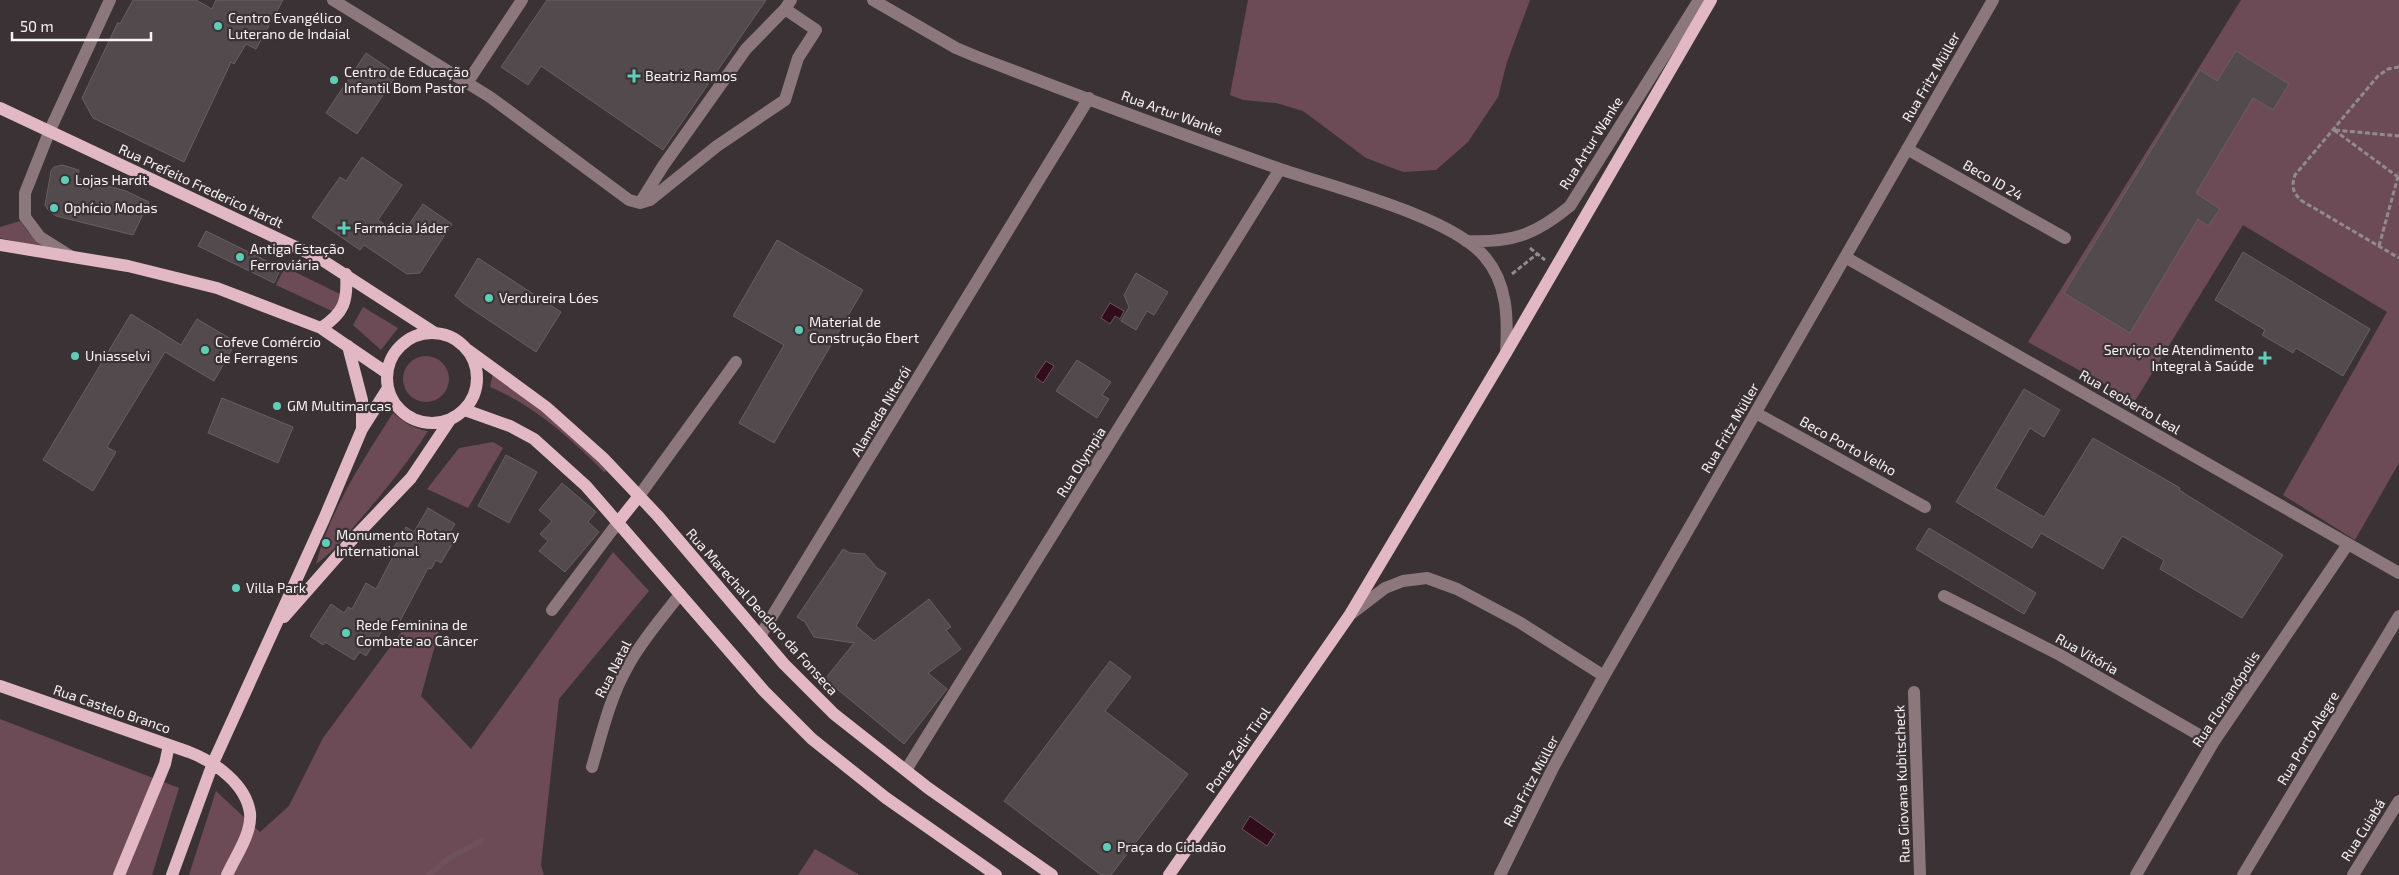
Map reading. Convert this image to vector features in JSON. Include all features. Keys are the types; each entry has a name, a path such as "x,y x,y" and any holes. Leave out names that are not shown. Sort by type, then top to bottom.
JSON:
{"main road":[{"name":"Ponte Zelir Tirol","path":"1167,875 1349,616 1506,353 1710,0"},
{"name":"Rua Prefeito Frederico Hardt","path":"0,108 319,258 436,332"},
{"path":"0,245 128,266 217,288 321,328 387,373"},
{"path":"321,328 336,318 347,295 346,274"},
{"path":"436,332 454,338 468,350 476,364 478,380 474,396 465,410 450,420 431,424 412,419 396,406 388,388 387,373 390,360 403,343 421,334 436,332"},
{"path":"348,346 362,400 362,429"},
{"name":"Rua Marechal Deodoro da Fonseca","path":"468,350 546,407 603,458 639,496 760,636 817,698 864,739 1052,875"},
{"path":"172,875 212,763 274,629 362,429 388,388"},
{"path":"465,410 510,426 534,439 586,486 619,521 764,691 812,739 886,798 996,875"},
{"path":"274,629 350,542 411,478 450,420"},
{"path":"619,521 639,496"},
{"name":"Rua Castelo Branco","path":"0,686 169,745 212,763"},
{"path":"119,875 165,764 169,745"},
{"path":"212,763 243,793 250,814 245,838 227,875"}],"street":[{"path":"74,258 40,237 25,217 25,193 50,130 110,0"},
{"path":"333,0 490,97 634,202 650,200 717,146 785,100 798,58 816,30 788,4 746,50 663,166 634,202"},
{"path":"467,83 522,0"},
{"name":"Rua Artur Wanke","path":"873,0 956,48 1280,169 1382,203 1444,228 1466,241 1484,255 1500,283 1508,318 1506,353"},
{"name":"Rua Artur Wanke","path":"1466,241 1503,241 1520,237 1552,221 1570,206 1699,0"},
{"name":"Rua Fritz Müller","path":"1500,875 1554,766 1604,676 1993,0"},
{"name":"Alameda Niterói","path":"760,636 1089,98"},
{"name":"Beco ID 24","path":"1907,149 2065,238"},
{"name":"Rua Olympia","path":"906,770 1280,169"},
{"name":"Rua Leoberto Leal","path":"1845,257 2399,573"},
{"path":"639,496 736,362"},
{"name":"Beco Porto Velho","path":"1756,412 1925,507"},
{"path":"552,610 619,521"},
{"name":"Rua Florianópolis","path":"2136,875 2213,743 2348,544"},
{"path":"1349,616 1385,588 1403,580 1427,578 1456,589 1519,622 1604,676"},
{"name":"Rua Natal","path":"592,768 612,701 628,666 646,638 680,594"},
{"name":"Rua Vitória","path":"1944,596 2060,655 2213,743"},
{"name":"Rua Porto Alegre","path":"2243,875 2399,616"},
{"path":"1167,875 1321,650"},
{"name":"Rua Giovana Kubitscheck","path":"1914,692 1920,875"},
{"name":"Rua Cuiabá","path":"2353,875 2399,801"}],"path":[{"path":"2399,67 2388,69 2378,76 2296,176 2293,189 2295,195 2302,201 2399,258"},
{"path":"2334,130 2399,136"},
{"path":"2334,130 2398,175 2378,246"},
{"path":"1520,237 1555,268"},
{"path":"1500,283 1537,254"}],"shaded area":[{"path":"1248,0 1530,0 1507,62 1498,97 1468,142 1436,170 1403,172 1366,158 1303,111 1276,103 1243,100 1230,95"},
{"path":"2241,0 2399,0 2399,463 2355,540 2283,495 2387,312 2243,225 2135,401 2028,342"},
{"path":"20,221 28,232 51,249 0,238 0,227"},
{"path":"285,267 340,294 340,305 332,311 276,285"},
{"path":"1110,303 1124,311 1120,319 1115,316 1110,324 1101,318"},
{"path":"363,307 398,328 381,350 353,325"},
{"path":"431,356 443,362 448,370 448,388 443,396 435,401 421,402 409,396 404,388 403,374 409,362 417,357"},
{"path":"1046,361 1054,366 1043,383 1035,377"},
{"path":"493,373 576,438 607,471 604,472 565,435 537,413 490,387"},
{"path":"393,413 409,425 428,431 376,501 338,545 316,564 330,524 348,486"},
{"path":"493,442 503,448 468,508 427,489 459,448"},
{"path":"613,552 649,591 559,699 541,865 544,875 189,875 216,791 260,832 289,806 323,738 410,620 439,631 421,696 471,749"},
{"path":"0,719 179,788 152,875 0,875"},
{"path":"1250,816 1275,834 1267,846 1242,829"},
{"path":"815,849 858,874 858,875 798,875"}],"building":[{"path":"133,0 196,0 212,9 216,0 283,0 256,49 246,44 234,64 231,62 184,162 93,118 82,98 118,22 120,24"},
{"name":"Beatriz Ramos","path":"547,0 766,0 663,150 541,66 528,85 501,67"},
{"path":"2236,51 2289,84 2273,110 2253,98 2196,193 2220,209 2208,226 2198,219 2130,333 2064,293 2200,70 2217,81"},
{"path":"366,53 397,74 357,134 326,113"},
{"path":"362,157 402,185 378,220 401,236 423,204 452,224 420,273 407,274 364,245 360,250 312,217 340,177 346,181"},
{"path":"62,165 79,170 78,178 126,191 149,202 133,235 56,216 49,211 45,205 51,171 54,167"},
{"name":"Antiga Estação Ferroviária","path":"206,231 281,268 274,283 198,246"},
{"name":"Material de Construção Ebert","path":"777,240 863,290 774,443 739,423 784,345 733,316"},
{"path":"2243,252 2370,329 2343,376 2296,348 2293,353 2262,335 2265,330 2215,300"},
{"path":"478,258 561,312 536,352 455,296"},
{"path":"1136,273 1168,292 1154,315 1147,311 1136,330 1121,321 1129,307 1124,295"},
{"path":"131,314 181,345 197,319 236,342 214,381 165,352 107,447 116,452 93,491 43,460"},
{"path":"1077,360 1111,382 1102,395 1109,399 1097,418 1056,391"},
{"path":"2024,389 2060,410 2044,437 2030,428 1995,488 2044,517 2093,438 2180,488 2179,490 2283,555 2242,618 2160,569 2164,560 2122,536 2103,569 2041,533 2032,548 1956,502"},
{"path":"222,398 293,427 278,463 208,433"},
{"path":"506,455 537,472 509,523 478,506"},
{"path":"562,483 596,512 588,522 599,532 565,572 539,551 548,541 540,534 552,521 539,510"},
{"path":"428,508 455,524 451,531 458,534 441,563 436,560 431,569 428,568 399,623 390,618 366,656 360,652 354,660 325,642 323,645 310,636 331,604 344,613 348,607 352,609 366,583 376,589 397,549 394,547 406,527 414,532"},
{"path":"1929,528 2036,593 2024,614 1916,549"},
{"path":"843,549 850,553 865,554 877,568 886,573 856,626 874,641 929,599 951,627 946,630 961,649 928,673 947,689 904,744 825,679 854,643 814,637 805,622 797,617"},
{"path":"1110,661 1131,677 1105,711 1188,774 1111,875 1101,875 1004,801"}],"waterway":[{"path":"429,875 449,858 481,841"}],"place":[{"name":"Centro Evangélico Luterano de Indaial","path":"218,26"},
{"name":"Beatriz Ramos","path":"634,76"},
{"name":"Centro de Educação Infantil Bom Pastor","path":"334,80"},
{"name":"Lojas Hardt","path":"65,180"},
{"name":"Ophício Modas","path":"54,208"},
{"name":"Farmácia Jáder","path":"344,228"},
{"name":"Antiga Estação Ferroviária","path":"240,257"},
{"name":"Verdureira Lóes","path":"489,298"},
{"name":"Material de Construção Ebert","path":"799,330"},
{"name":"Cofeve Comércio de Ferragens","path":"205,350"},
{"name":"Uniasselvi","path":"75,356"},
{"name":"Serviço de Atendimento Integral à Saúde","path":"2265,358"},
{"name":"GM Multimarcas","path":"277,406"},
{"name":"Monumento Rotary International","path":"326,543"},
{"name":"Villa Park","path":"236,588"},
{"name":"Rede Feminina de Combate ao Câncer","path":"346,633"},
{"name":"Praça do Cidadão","path":"1107,847"}]}
